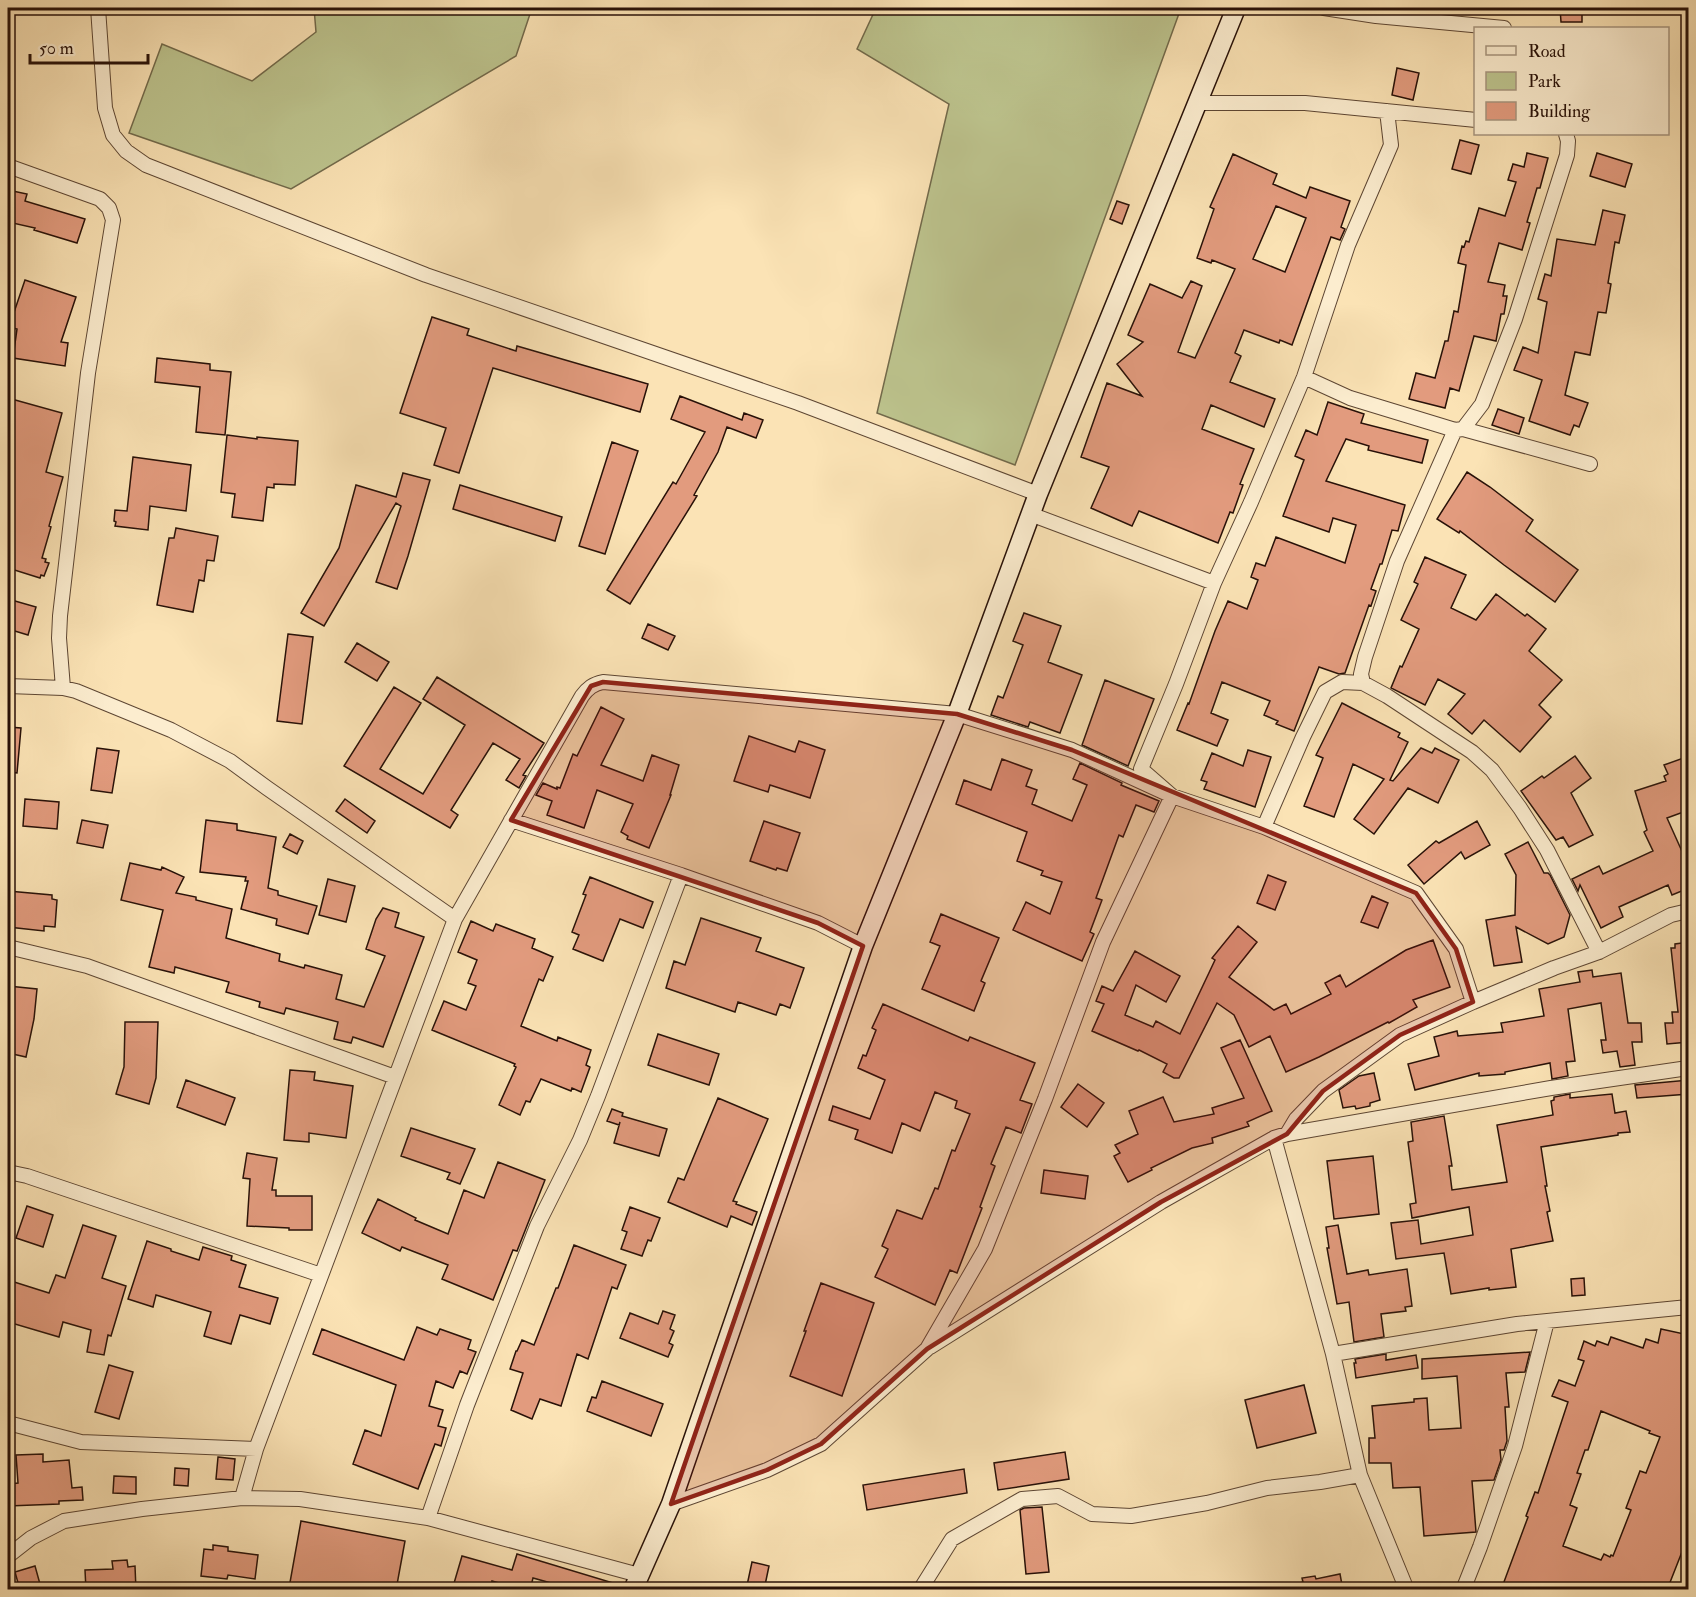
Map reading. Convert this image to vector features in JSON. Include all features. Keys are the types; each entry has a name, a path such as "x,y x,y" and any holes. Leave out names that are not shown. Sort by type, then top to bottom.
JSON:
{"main road":[{"path":"636,1582 670,1504 863,946 957,714 1030,514 1236,8"}],"street":[{"path":"98,8 105,108 113,135 126,151 146,165 426,275 798,403 1038,494"},
{"path":"1323,8 1376,16 1493,27"},
{"path":"1196,103 1305,103 1474,120"},
{"path":"1172,796 1141,769 1214,583 1304,377 1348,245 1391,145 1387,111"},
{"path":"1363,683 1360,674 1397,561 1459,430 1482,404 1515,319 1567,154 1566,135"},
{"path":"8,166 100,198 109,208 113,220 88,373 60,616 59,638 63,688"},
{"path":"1304,377 1350,398 1459,430 1590,464"},
{"path":"1030,514 1214,583"},
{"path":"242,1498 256,1449 455,919 582,696 591,686 603,682 957,714 1072,750 1172,796 1264,827 1416,893 1456,949 1473,1002"},
{"path":"1264,827 1325,692 1342,682 1363,683 1387,696 1472,752 1492,770 1547,850 1599,952"},
{"path":"8,686 63,688 76,691 171,730 230,761 455,919"},
{"path":"927,1348 985,1249 1045,1100 1103,942 1172,796"},
{"path":"511,820 681,875 818,923 863,946"},
{"path":"428,1518 467,1406 537,1226 594,1107 681,875"},
{"path":"1281,1136 1323,1091 1400,1035 1554,968 1599,952 1671,915 1689,911"},
{"path":"8,947 87,966 395,1077"},
{"path":"670,1504 767,1470 821,1444 927,1348 1161,1202 1281,1136 1551,1088 1689,1068"},
{"path":"1281,1136 1360,1474 1407,1590"},
{"path":"8,1172 27,1176 321,1275"},
{"path":"1333,1354 1517,1324 1689,1307"},
{"path":"1463,1590 1515,1446 1547,1321"},
{"path":"8,1423 81,1442 256,1449"},
{"path":"920,1590 952,1539 1022,1499 1058,1496 1092,1514 1131,1516 1207,1503 1267,1488 1320,1482 1360,1474"},
{"path":"8,1555 31,1538 64,1521 142,1509 242,1498 300,1499 428,1518 636,1582"}],"highlighted area":[{"path":"603,682 957,714 1072,750 1416,893 1456,949 1473,1002 1400,1035 1323,1091 1287,1134 1161,1202 927,1349 821,1444 767,1470 671,1504 863,946 818,923 511,820 591,686"}],"green space":[{"path":"314,8 532,8 516,56 291,189 129,133 162,44 252,81 316,32"},
{"path":"876,8 1181,8 1015,465 877,413 949,104 857,49"}],"building":[{"path":"1560,8 1582,8 1582,22 1561,22"},
{"path":"1397,68 1419,73 1413,100 1392,95"},
{"path":"1460,140 1479,145 1471,174 1452,169"},
{"path":"1527,153 1548,158 1527,222 1530,223 1522,250 1499,243 1488,282 1505,285 1503,296 1507,296 1496,341 1474,336 1459,391 1450,388 1445,408 1409,399 1416,373 1435,378 1445,341 1448,341 1454,311 1458,312 1466,265 1458,263 1462,246 1464,247 1466,241 1469,242 1479,208 1505,216 1516,182 1508,180 1513,164 1524,167"},
{"path":"1597,153 1632,164 1625,187 1590,176"},
{"path":"1233,154 1277,174 1273,184 1306,198 1310,187 1350,201 1341,227 1345,229 1340,240 1331,237 1292,345 1280,340 1279,343 1244,330 1235,353 1241,356 1230,382 1275,399 1264,427 1211,405 1202,429 1254,449 1240,484 1243,485 1233,513 1230,512 1218,543 1139,511 1132,526 1091,508 1109,467 1081,457 1107,383 1142,396 1117,364 1143,342 1128,335 1150,284 1182,298 1191,281 1202,286 1178,352 1195,358 1235,269 1212,260 1211,263 1197,258 1214,209 1210,207","holes":["1276,206 1306,218 1285,272 1253,259"]},
{"path":"8,190 27,194 25,201 85,219 77,243 34,230 35,228 8,222"},
{"path":"1117,201 1129,205 1122,224 1110,219"},
{"path":"1603,210 1625,215 1619,243 1615,242 1606,313 1598,312 1590,355 1575,352 1565,395 1588,403 1579,427 1574,425 1570,435 1529,421 1542,380 1514,370 1523,347 1538,353 1547,302 1538,299 1545,274 1551,276 1557,239 1595,245"},
{"path":"25,280 76,297 61,342 68,343 65,366 13,358 17,329 9,327"},
{"path":"432,317 469,329 467,335 516,351 517,346 648,384 640,412 493,368 459,473 434,465 446,428 400,413"},
{"path":"157,358 210,364 210,370 231,372 225,435 196,432 200,387 155,382"},
{"path":"680,396 742,420 744,413 763,420 756,438 727,427 718,452 694,495 697,496 630,604 607,590 673,482 676,484 705,432 671,419"},
{"path":"8,398 62,413 46,472 63,477 42,558 49,563 44,576 41,575 40,578 8,568 8,519 14,498 8,497 8,473 14,449 8,447"},
{"path":"1328,402 1364,414 1361,423 1428,440 1422,463 1368,450 1369,446 1346,439 1326,481 1405,505 1398,531 1392,530 1382,564 1380,564 1371,589 1376,591 1345,673 1339,674 1319,667 1294,731 1276,724 1278,721 1264,715 1270,701 1222,682 1211,713 1228,720 1217,746 1177,730 1228,601 1247,609 1258,580 1251,577 1256,563 1265,566 1276,537 1345,563 1356,525 1333,518 1329,532 1283,516 1304,460 1295,456 1306,430 1317,435"},
{"path":"1498,409 1524,418 1519,434 1492,425"},
{"path":"227,435 298,441 295,485 274,484 274,488 267,487 263,521 232,517 235,494 221,492"},
{"path":"612,442 638,451 605,554 579,546"},
{"path":"133,457 191,465 186,511 150,506 148,530 115,526 115,510 127,511"},
{"path":"1467,472 1533,520 1526,531 1578,570 1555,602 1460,531 1459,533 1437,519"},
{"path":"403,473 430,480 397,589 376,582 401,506 396,503 324,626 301,613 339,548 356,485 396,497"},
{"path":"460,485 562,517 555,541 453,509"},
{"path":"176,528 218,536 214,561 207,560 204,581 199,580 193,612 157,605 169,538 174,538"},
{"path":"1425,557 1466,575 1451,608 1476,620 1496,594 1546,629 1529,651 1562,680 1539,705 1551,717 1520,752 1484,720 1472,734 1448,714 1465,694 1438,679 1425,705 1391,688 1419,629 1401,620 1418,584 1414,582"},
{"path":"8,599 36,607 28,635 8,629"},
{"path":"1024,613 1061,626 1048,662 1082,675 1060,733 1030,722 1028,727 991,715 998,696 1003,698 1023,645 1013,641"},
{"path":"648,624 675,636 668,650 642,638"},
{"path":"288,634 313,637 302,724 277,721"},
{"path":"357,643 389,662 377,681 345,662"},
{"path":"437,677 544,743 523,775 526,776 519,788 506,780 520,759 493,743 451,810 458,815 450,828 344,766 394,687 421,703 380,769 423,794 465,725 423,699"},
{"path":"1105,680 1154,699 1128,766 1082,745"},
{"path":"1342,703 1400,733 1398,737 1408,742 1390,780 1393,781 1421,748 1432,753 1435,748 1459,760 1438,803 1408,788 1374,834 1354,819 1384,779 1353,764 1334,817 1304,806 1323,758 1316,755"},
{"path":"601,707 624,719 601,765 643,781 652,755 679,765 671,795 649,848 627,839 628,836 621,832 633,804 597,790 584,828 547,815 552,801 536,795 543,783 557,789 557,787 560,788 573,754 577,756"},
{"path":"8,727 21,728 17,773 8,772"},
{"path":"749,736 795,752 799,741 825,750 810,798 770,785 768,792 734,781"},
{"path":"97,748 119,751 112,793 91,790"},
{"path":"1248,750 1271,757 1255,807 1204,789 1207,782 1201,780 1212,753 1243,766"},
{"path":"1575,756 1591,778 1571,793 1593,835 1569,847 1563,837 1556,840 1521,791"},
{"path":"1689,756 1689,810 1667,818 1689,867 1689,888 1672,895 1668,885 1619,907 1623,917 1601,928 1580,885 1578,891 1572,879 1599,866 1603,874 1653,851 1644,832 1647,830 1635,791 1666,781 1664,776 1668,774 1664,765"},
{"path":"1002,759 1032,770 1026,786 1037,790 1032,804 1072,821 1087,785 1073,779 1080,763 1122,783 1121,785 1159,801 1154,812 1136,805 1123,837 1119,835 1096,898 1102,900 1090,932 1094,934 1082,961 1013,930 1026,902 1050,914 1062,882 1041,875 1043,871 1017,861 1027,832 956,804 964,780 991,790"},
{"path":"25,799 59,802 57,829 23,826"},
{"path":"345,799 375,821 367,833 336,811"},
{"path":"82,820 108,825 103,848 77,843"},
{"path":"206,820 237,824 237,830 276,837 268,888 278,891 278,895 317,906 308,934 276,925 277,919 241,909 248,881 245,881 246,877 200,872"},
{"path":"764,821 800,833 787,871 777,868 776,870 750,861"},
{"path":"1477,821 1490,845 1465,859 1461,852 1424,884 1408,865 1436,841 1439,843"},
{"path":"290,834 303,841 297,854 283,847"},
{"path":"1528,842 1544,873 1550,875 1570,915 1564,937 1548,944 1516,927 1522,962 1494,966 1486,920 1515,915 1516,875 1505,854"},
{"path":"130,863 161,870 162,867 184,877 176,893 232,909 226,938 280,954 279,961 342,975 336,999 364,1007 385,956 366,949 376,919 383,908 399,913 395,927 424,937 383,1047 353,1037 351,1043 334,1039 338,1022 286,1008 284,1014 259,1007 260,1002 226,992 229,982 175,967 174,973 149,967 163,910 121,900"},
{"path":"1268,875 1286,882 1275,910 1257,903"},
{"path":"590,877 653,902 643,928 620,919 603,961 573,949 579,935 572,932"},
{"path":"328,879 355,886 346,922 319,915"},
{"path":"8,891 52,895 52,899 57,900 55,927 44,926 44,931 8,927"},
{"path":"1372,896 1388,903 1378,928 1361,922"},
{"path":"941,914 999,938 981,981 985,983 974,1011 922,989 940,946 930,942"},
{"path":"701,918 761,938 756,951 804,968 790,1008 780,1004 776,1015 738,1002 735,1012 666,988 674,961 685,965"},
{"path":"471,921 493,931 496,924 535,939 532,948 553,957 543,981 539,979 521,1026 557,1041 558,1037 591,1050 586,1065 590,1067 581,1092 572,1088 571,1091 541,1079 530,1102 526,1101 520,1115 499,1105 516,1067 515,1064 432,1030 444,1001 466,1010 476,986 468,983 477,960 458,952"},
{"path":"1238,926 1257,942 1229,977 1274,1010 1286,1004 1291,1014 1331,994 1325,983 1340,975 1346,987 1406,950 1433,940 1450,987 1413,1000 1417,1007 1389,1023 1286,1072 1270,1036 1249,1047 1234,1015 1217,1003 1179,1078 1163,1072 1167,1064 1092,1031 1104,1004 1096,1001 1102,986 1113,991 1135,951 1180,976 1166,1002 1136,985 1125,1015 1153,1027 1156,1021 1180,1034 1215,960 1212,958"},
{"path":"1689,942 1689,1042 1667,1044 1665,1023 1673,1023 1672,1012 1678,1012 1671,948 1675,948 1675,944"},
{"path":"1592,970 1593,977 1621,973 1628,1023 1641,1023 1642,1042 1632,1042 1635,1065 1620,1067 1617,1051 1603,1053 1601,1040 1606,1040 1601,1003 1568,1009 1575,1061 1566,1062 1568,1076 1552,1079 1550,1063 1505,1072 1505,1074 1479,1076 1479,1073 1415,1090 1408,1064 1439,1056 1434,1037 1457,1031 1458,1036 1503,1032 1501,1023 1544,1016 1539,989 1580,982 1578,972"},
{"path":"8,986 37,989 34,1019 26,1057 8,1053"},
{"path":"883,1004 968,1041 970,1037 1035,1063 1020,1100 1032,1104 1021,1133 1006,1127 991,1164 995,1166 980,1207 982,1208 957,1273 950,1270 935,1305 875,1277 888,1249 882,1246 897,1210 922,1219 935,1188 938,1189 952,1150 955,1151 970,1114 955,1108 957,1101 935,1092 920,1131 902,1123 892,1153 855,1139 858,1130 829,1120 833,1106 870,1119 885,1080 858,1068 863,1055 866,1056 876,1030 872,1028"},
{"path":"125,1022 158,1022 156,1078 149,1104 116,1094 124,1067"},
{"path":"658,1034 719,1054 709,1085 648,1065"},
{"path":"1240,1040 1272,1111 1247,1122 1249,1126 1212,1138 1213,1143 1192,1148 1128,1182 1114,1156 1120,1153 1115,1145 1138,1134 1129,1111 1163,1097 1174,1122 1214,1114 1212,1108 1244,1098 1221,1048"},
{"path":"290,1070 315,1072 314,1080 353,1086 346,1138 309,1133 309,1142 284,1140"},
{"path":"1374,1073 1380,1100 1370,1103 1370,1106 1356,1109 1355,1106 1343,1108 1339,1090 1359,1076"},
{"path":"186,1080 235,1098 225,1125 177,1107"},
{"path":"1689,1080 1689,1094 1637,1098 1635,1085"},
{"path":"1078,1084 1104,1103 1087,1127 1061,1107"},
{"path":"1570,1094 1570,1098 1612,1094 1615,1113 1626,1111 1630,1132 1541,1147 1550,1211 1547,1212 1553,1241 1511,1249 1516,1287 1489,1290 1489,1288 1451,1294 1444,1253 1396,1259 1391,1223 1418,1220 1421,1244 1473,1235 1469,1207 1412,1218 1410,1204 1416,1203 1408,1142 1413,1141 1411,1122 1444,1116 1452,1166 1449,1166 1452,1190 1507,1182 1497,1125 1553,1115 1551,1101 1554,1097"},
{"path":"718,1098 768,1119 733,1201 757,1212 752,1225 731,1216 727,1227 668,1202 678,1178 684,1180"},
{"path":"612,1109 623,1113 622,1116 667,1129 659,1156 614,1143 620,1122 619,1125 607,1121"},
{"path":"411,1128 475,1149 460,1184 447,1179 450,1173 401,1156"},
{"path":"247,1153 277,1158 272,1190 276,1190 276,1196 312,1196 312,1230 247,1226 250,1179 243,1178"},
{"path":"1373,1156 1379,1214 1334,1219 1327,1161"},
{"path":"498,1162 545,1180 517,1251 513,1250 493,1300 442,1279 448,1265 402,1247 400,1251 362,1233 378,1199 416,1218 415,1220 448,1234 464,1190 484,1198"},
{"path":"1044,1170 1088,1176 1085,1199 1041,1193"},
{"path":"27,1206 53,1215 43,1247 16,1238"},
{"path":"630,1207 660,1218 642,1256 621,1249 627,1232 622,1230"},
{"path":"83,1225 116,1236 102,1278 126,1286 111,1336 108,1335 104,1355 87,1352 91,1330 63,1322 59,1337 8,1322 8,1280 49,1293 56,1275 65,1278"},
{"path":"1338,1225 1347,1274 1368,1270 1369,1275 1407,1269 1412,1306 1405,1307 1406,1311 1381,1314 1384,1337 1354,1342 1349,1302 1337,1304 1327,1248 1329,1248 1326,1227"},
{"path":"147,1241 199,1260 203,1247 232,1256 231,1260 246,1265 239,1287 278,1298 270,1324 240,1315 231,1344 204,1336 211,1312 156,1295 153,1307 128,1299"},
{"path":"574,1245 626,1265 617,1289 612,1287 588,1359 577,1354 561,1406 540,1399 532,1419 511,1410 523,1373 510,1369 522,1340 534,1345"},
{"path":"1584,1278 1585,1295 1572,1296 1571,1279"},
{"path":"821,1283 874,1303 842,1396 790,1376"},
{"path":"663,1311 675,1315 670,1329 674,1331 669,1343 673,1345 668,1357 620,1338 630,1313 658,1324"},
{"path":"417,1327 437,1335 440,1329 471,1340 468,1349 476,1352 467,1374 460,1371 453,1388 436,1381 429,1406 443,1410 438,1426 446,1428 441,1446 435,1444 418,1489 353,1464 365,1430 381,1436 396,1385 313,1354 322,1329 404,1360"},
{"path":"1661,1329 1689,1335 1689,1534 1667,1590 1501,1590 1535,1492 1538,1493 1568,1402 1552,1396 1559,1380 1575,1386 1584,1361 1578,1359 1584,1341 1595,1346 1597,1341 1608,1345 1611,1337 1643,1348 1646,1339 1658,1343","holes":["1601,1411 1650,1431 1649,1433 1660,1437 1646,1473 1640,1471 1626,1508 1631,1510 1613,1556 1604,1554 1601,1560 1563,1546 1577,1508 1570,1505 1581,1474 1577,1473 1585,1450 1588,1450"]},
{"path":"1530,1352 1525,1372 1506,1373 1509,1407 1505,1407 1507,1441 1504,1450 1500,1450 1501,1460 1494,1480 1472,1481 1476,1532 1424,1536 1420,1487 1393,1488 1391,1463 1369,1463 1369,1438 1375,1438 1372,1406 1414,1402 1414,1399 1427,1398 1429,1430 1461,1428 1457,1376 1422,1379 1422,1359"},
{"path":"1386,1354 1386,1360 1416,1355 1418,1368 1356,1378 1355,1359"},
{"path":"109,1365 133,1372 119,1419 95,1412"},
{"path":"602,1381 663,1404 651,1436 587,1411 592,1397 596,1398"},
{"path":"1304,1385 1316,1433 1257,1448 1245,1400"},
{"path":"1065,1452 1069,1479 998,1490 994,1463"},
{"path":"43,1454 43,1462 69,1460 72,1488 82,1487 83,1500 59,1501 59,1504 8,1506 8,1484 18,1483 16,1455"},
{"path":"218,1457 235,1459 233,1480 216,1479"},
{"path":"175,1468 189,1469 188,1486 174,1485"},
{"path":"964,1469 967,1493 867,1510 863,1485"},
{"path":"114,1476 136,1477 136,1494 113,1493"},
{"path":"1042,1507 1049,1572 1026,1574 1020,1510"},
{"path":"301,1521 405,1541 396,1590 299,1590 289,1588"},
{"path":"213,1545 228,1547 228,1551 258,1555 255,1579 228,1575 227,1579 201,1576 204,1549 213,1550"},
{"path":"517,1554 623,1586 622,1590 576,1590 533,1578 530,1590 522,1590 492,1581 490,1590 452,1590 462,1556 512,1570"},
{"path":"127,1560 128,1567 135,1566 136,1590 86,1590 85,1570 113,1569 112,1561"},
{"path":"752,1562 769,1566 764,1590 746,1590"},
{"path":"35,1566 40,1584 20,1590 15,1572"},
{"path":"1340,1574 1343,1590 1296,1590 1295,1584 1303,1582 1302,1578 1315,1576 1316,1579"}]}
